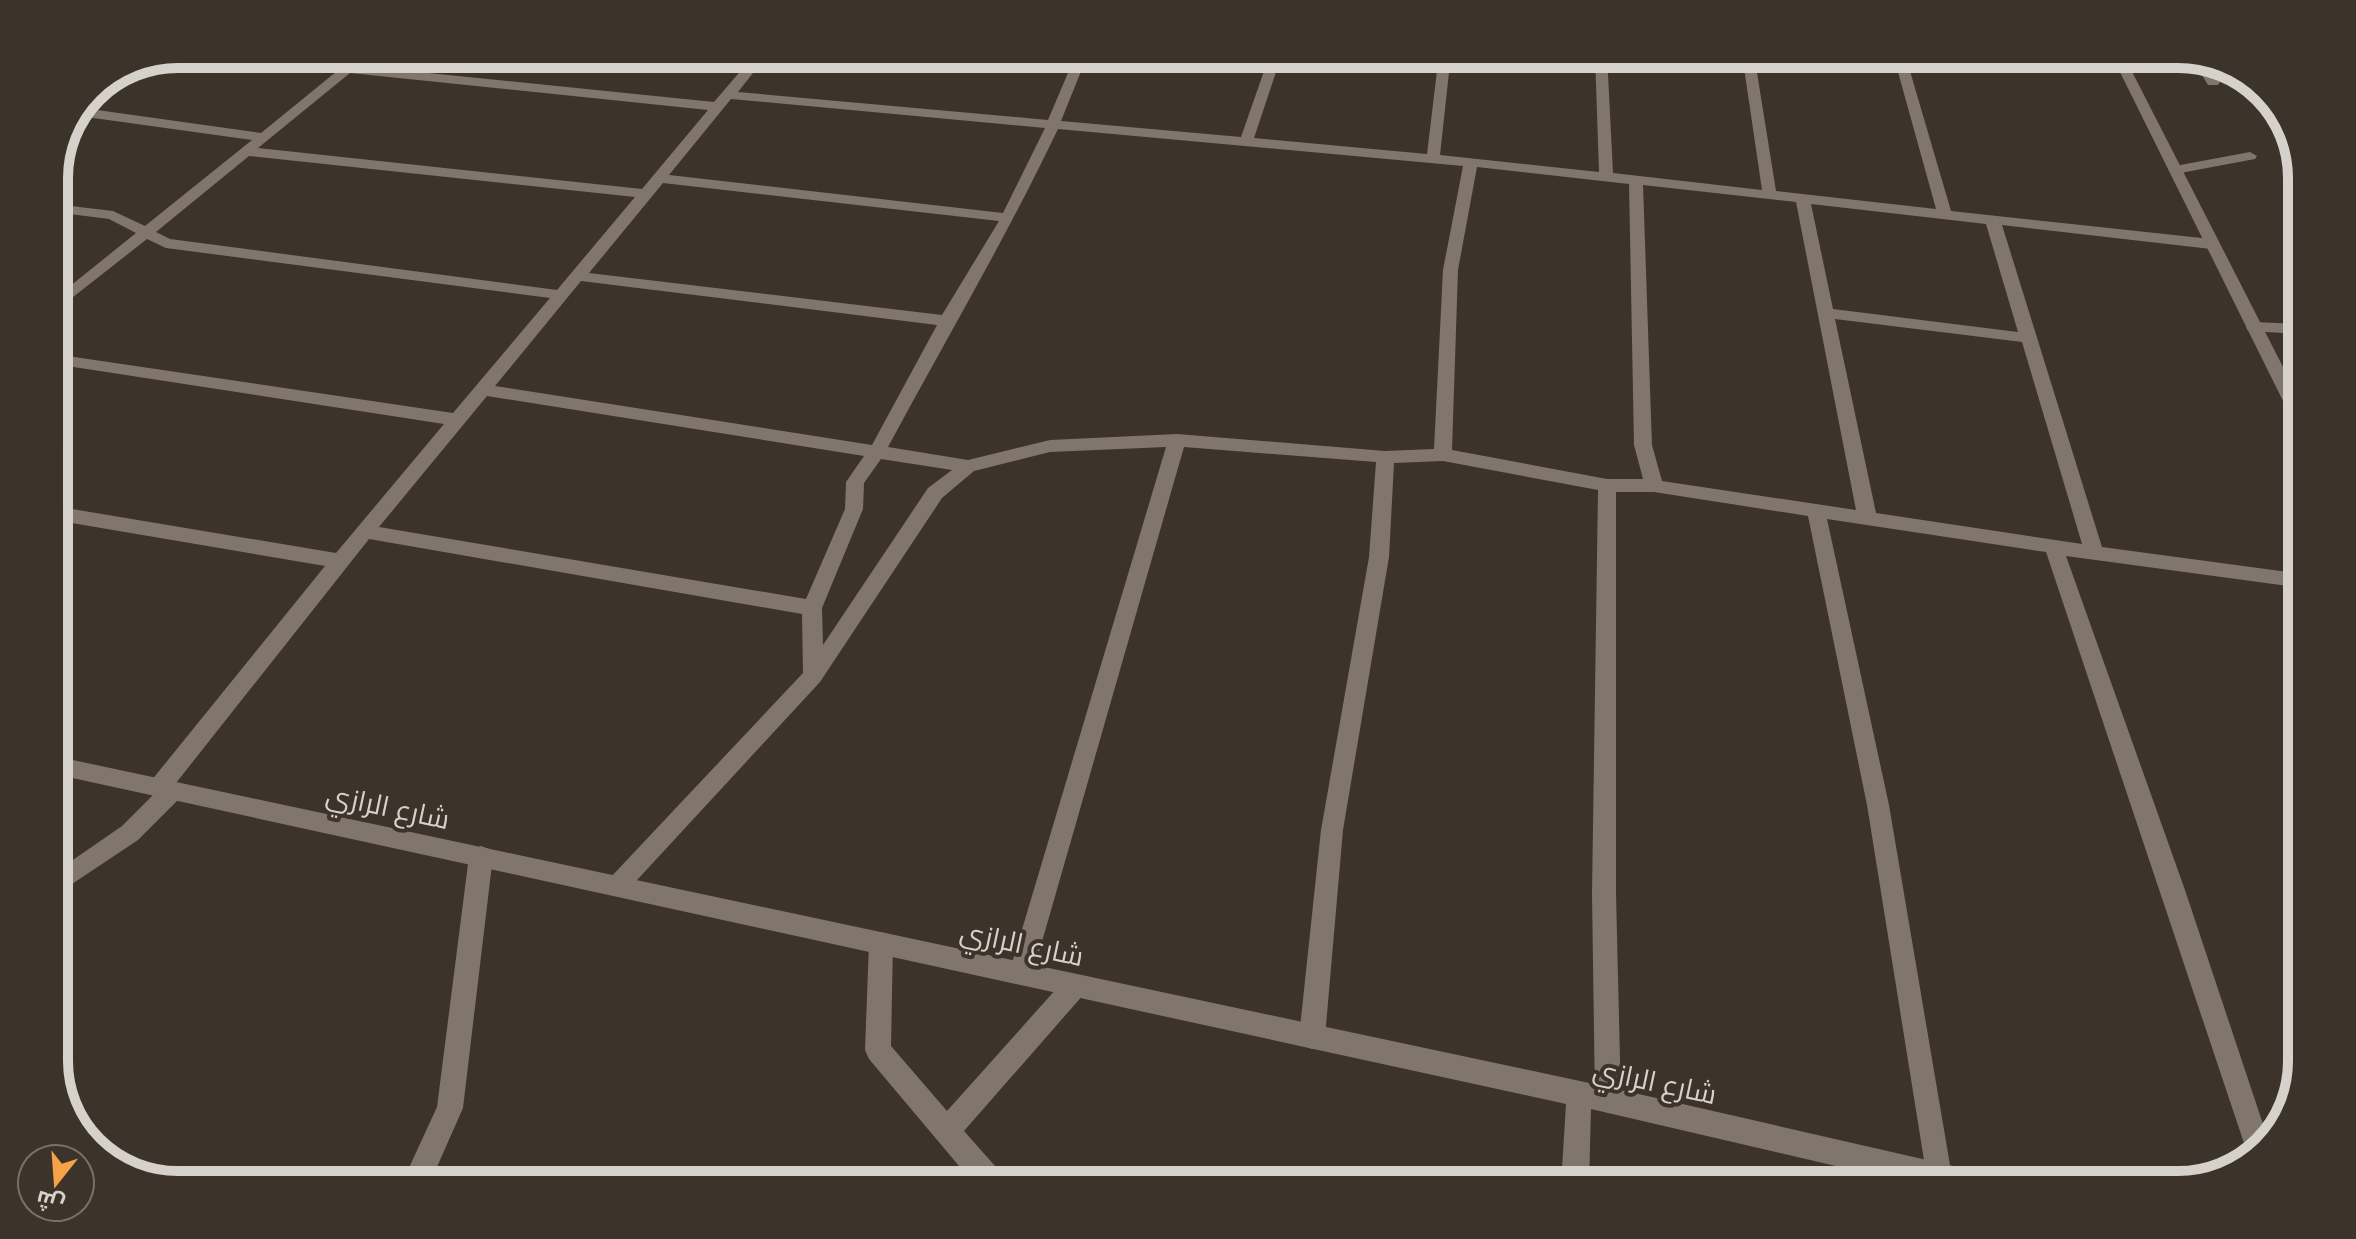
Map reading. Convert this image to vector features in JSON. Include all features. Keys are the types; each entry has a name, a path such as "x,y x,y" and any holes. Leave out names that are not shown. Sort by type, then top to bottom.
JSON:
{"street":[{"path":"68,876 130,833 340,561 750,68"},
{"path":"813,676 812,608 854,509 855,482 878,450 947,321 1008,218 1053,125 1076,68"},
{"path":"1246,142 1271,68"},
{"path":"1433,159 1443,68"},
{"path":"1602,68 1606,179"},
{"path":"1750,68 1770,197"},
{"path":"1903,68 1945,216"},
{"path":"2124,68 2288,394"},
{"path":"68,295 346,69 1053,125 1471,162 1636,183 2211,244"},
{"path":"2206,72 2213,82"},
{"path":"90,113 263,137"},
{"path":"245,151 646,194"},
{"path":"2175,170 2250,156"},
{"path":"1443,455 1444,377 1458,205 1471,162"},
{"path":"659,178 1008,218"},
{"path":"1636,183 1643,445 1654,486"},
{"path":"1803,200 1867,516"},
{"path":"68,210 113,215 166,243 562,295"},
{"path":"1993,221 2094,553"},
{"path":"577,276 947,321"},
{"path":"1827,313 2029,338"},
{"path":"2254,327 2288,328"},
{"path":"68,361 458,420"},
{"path":"483,390 968,466 1050,446 1177,440 1385,457 1443,455 1607,485 1654,486 2288,579"},
{"path":"1021,973 1177,440"},
{"path":"1312,1037 1332,830 1379,557 1385,457"},
{"path":"618,885 813,676 935,493 968,466"},
{"path":"1607,485 1604,894 1608,1100"},
{"path":"1816,509 1878,805 1937,1171"},
{"path":"68,515 340,561"},
{"path":"365,531 812,608"},
{"path":"2053,546 2173,890 2255,1139"},
{"name":"شارع الرازي","path":"68,768 1608,1100 1912,1171"},
{"path":"421,1171 450,1108 481,856"},
{"path":"881,943 878,1050 981,1171"},
{"path":"946,1132 1075,986"},
{"path":"1576,1171 1579,1095"}]}
